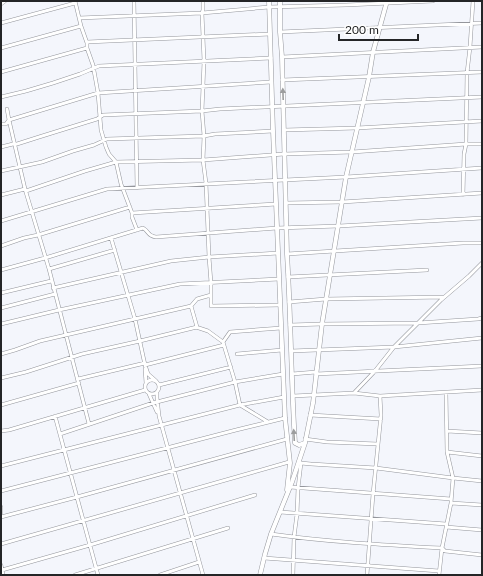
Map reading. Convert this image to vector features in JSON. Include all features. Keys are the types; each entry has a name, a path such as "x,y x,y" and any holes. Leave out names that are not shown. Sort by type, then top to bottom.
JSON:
{"main road":[{"path":"269,1 284,418 289,462 287,495"},
{"path":"280,1 287,254 295,444 299,445 305,441"},
{"path":"260,575 271,534 300,462 305,441 314,396 322,324 346,177 373,52 387,2"}],"street":[{"path":"1,4 5,1"},
{"path":"134,1 137,188"},
{"path":"203,1 204,61 202,112 211,306 280,304"},
{"path":"79,18 202,13 269,7 433,1"},
{"path":"463,194 463,169 467,122 467,73 473,1"},
{"path":"1,23 75,2 94,68 101,130 109,154 116,162 137,230"},
{"path":"280,32 482,23"},
{"path":"1,48 81,26"},
{"path":"87,42 270,34"},
{"path":"282,57 482,47"},
{"path":"1,72 87,48"},
{"path":"1,97 53,83 99,66 271,58"},
{"path":"282,80 482,72"},
{"path":"1,124 6,124 9,120 98,93 271,82"},
{"path":"1,147 13,144 15,145 38,136 97,119 103,115 202,112 220,109 482,96"},
{"path":"7,109 20,167 38,235 49,269 89,424"},
{"path":"284,130 357,128 482,121"},
{"path":"1,171 42,162 94,145 107,139 204,136 273,131"},
{"path":"1,195 26,190 116,162 204,160 284,154 352,152 482,144"},
{"path":"1,221 107,189 346,177 482,168"},
{"path":"286,203 342,202 482,193"},
{"path":"132,213 276,204"},
{"path":"1,246 130,206"},
{"path":"1,270 145,228 151,237 156,237 277,228 482,218"},
{"path":"111,238 135,319 148,374 156,381 160,388 157,393 159,416"},
{"path":"287,254 482,243"},
{"path":"49,269 115,250"},
{"path":"53,288 171,261 278,253"},
{"path":"354,393 375,372 394,347 444,297 482,263"},
{"path":"288,277 427,270"},
{"path":"1,324 180,284 279,279"},
{"path":"1,293 51,281"},
{"path":"1,308 55,294"},
{"path":"1,354 66,334 191,306 197,299 211,295"},
{"path":"289,302 326,299 444,297"},
{"path":"191,306 196,327"},
{"path":"290,325 418,323 478,320 482,318"},
{"path":"1,378 26,372 82,354 196,327 208,331 224,344 240,405 268,422"},
{"path":"78,379 224,344 230,332 281,328"},
{"path":"291,351 394,347 482,338"},
{"path":"237,354 282,350"},
{"path":"145,364 145,390"},
{"path":"292,374 375,372 482,366"},
{"path":"159,385 231,367"},
{"path":"60,434 153,403 235,382 283,374"},
{"path":"146,384 150,380 156,381"},
{"path":"1,405 79,384"},
{"path":"1,431 9,430 145,390"},
{"path":"145,390 149,394 162,425 186,516 204,575"},
{"path":"293,396 354,393 380,396 482,390"},
{"path":"149,394 152,395 157,393"},
{"path":"264,558 439,573 451,501 453,478 447,452 446,393"},
{"path":"367,575 373,494 381,419 380,396"},
{"path":"1,466 240,405 284,398"},
{"path":"310,415 381,419"},
{"path":"55,416 98,575"},
{"path":"1,491 284,418"},
{"path":"447,431 482,433"},
{"path":"1,507 1,515 77,497 287,439"},
{"path":"305,441 378,444"},
{"path":"447,452 482,456"},
{"path":"1,544 289,462"},
{"path":"293,575 294,537 298,514 300,462 376,468 482,481"},
{"path":"290,487 482,505"},
{"path":"2,570 255,495"},
{"path":"280,512 446,525 482,530"},
{"path":"75,575 228,528"},
{"path":"271,534 370,544 442,548 445,551 482,555"},
{"path":"160,575 199,562"},
{"path":"1,565 4,575"}]}
